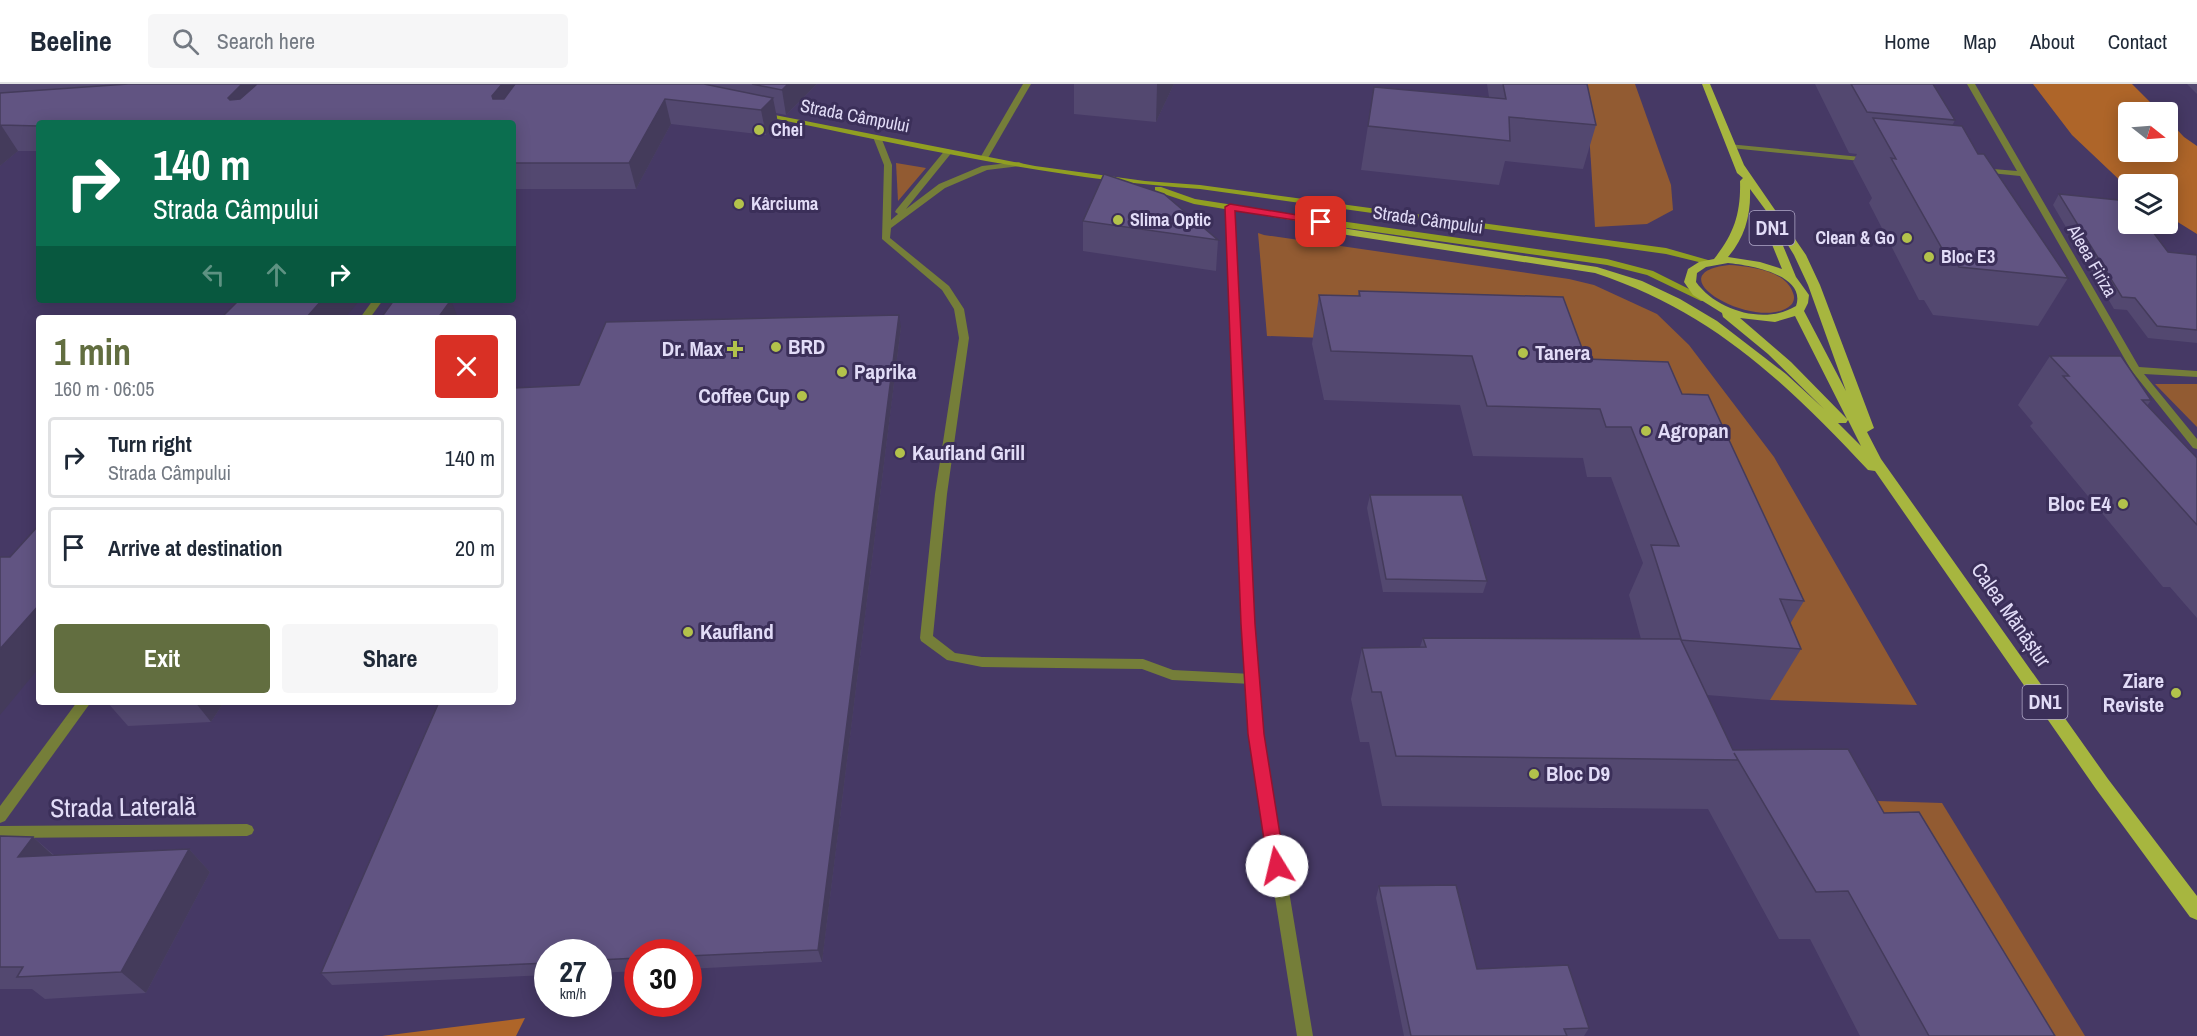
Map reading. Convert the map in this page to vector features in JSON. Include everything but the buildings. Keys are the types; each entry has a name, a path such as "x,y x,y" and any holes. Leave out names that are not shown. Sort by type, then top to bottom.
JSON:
{"main road":[{"name":"Calea Mănăștur","path":"1706,84 1745,181 1771,224 1791,280 1802,290 1804,296 1802,306 1798,310 1874,459"},
{"name":"Strada Câmpului","path":"751,112 984,158 1143,184 1200,187 1666,251 1715,261"},
{"path":"1738,164 1800,255 1816,291 1843,368 1895,491"},
{"name":"Calea Mănăștur","path":"1745,181 1746,202 1738,236 1715,261 1696,267 1690,276 1692,287 1760,339 1791,367 1850,429 1874,459 2102,784 2197,911"},
{"name":"Strada Câmpului","path":"1143,184 1194,201 1607,262 1650,273 1710,302"},
{"path":"1298,218 1347,232 1597,270 1659,292 1730,336 1770,367 1838,430 1895,491"},
{"name":"DN1","path":"1715,261 1757,264 1791,280"},
{"path":"1710,302 1736,313 1758,317 1778,317 1798,310"}],"street":[{"path":"984,158 1027,84"},
{"name":"Aleea Firiza","path":"1971,84 2136,370 2197,446"},
{"path":"877,137 888,165 886,239 946,288 959,309 964,338 941,494 926,638 952,657 982,662 1143,664 1172,675 1252,679"},
{"path":"1731,146 1885,161"},
{"path":"887,227 949,151"},
{"path":"887,227 942,186 985,168 1019,164"},
{"path":"1976,170 2022,174"},
{"path":"1230,207 1236,401 1256,734 1305,1036"},
{"path":"2136,370 2197,374"},
{"path":"0,817 82,705"},
{"name":"Strada Laterală","path":"0,832 247,830"}],"shaded area":[{"path":"1586,84 1635,84 1671,185 1673,210 1647,224 1595,227"},
{"path":"2033,84 2132,84 2150,102 2118,102 2118,162 2178,162 2178,131 2197,146 2197,234 2178,222 2178,174 2118,174 2118,179 2072,135"},
{"path":"896,163 926,168 898,201"},
{"path":"1258,233 1569,279 1594,285 1657,314 1689,345 1774,457 1917,705 1770,700 1752,650 1569,408 1351,339 1267,336"},
{"path":"1729,265 1756,268 1775,274 1789,285 1794,295 1793,302 1776,312 1758,312 1737,307 1719,299 1706,289 1701,279 1708,270"},
{"path":"2155,384 2197,384 2197,427"},
{"path":"1813,799 1942,803 2085,1036 1977,1036"},
{"path":"525,1018 516,1036 382,1036"}],"place":[{"name":"Chei","path":"759,130"},
{"name":"Kârciuma","path":"739,204"},
{"name":"Slima Optic","path":"1118,220"},
{"name":"Clean & Go","path":"1907,238"},
{"name":"Bloc E3","path":"1929,257"},
{"name":"BRD","path":"776,347"},
{"name":"Dr. Max","path":"735,349"},
{"name":"Tanera","path":"1523,353"},
{"name":"Paprika","path":"842,372"},
{"name":"Coffee Cup","path":"802,396"},
{"name":"Agropan","path":"1646,431"},
{"name":"Kaufland Grill","path":"900,453"},
{"name":"Bloc E4","path":"2123,504"},
{"name":"Kaufland","path":"688,632"},
{"name":"Ziare Reviste","path":"2176,693"},
{"name":"Bloc D9","path":"1534,774"}],"route":[{"path":"1277,866 1256,734 1248,624 1236,401 1230,207 1321,222"}]}
